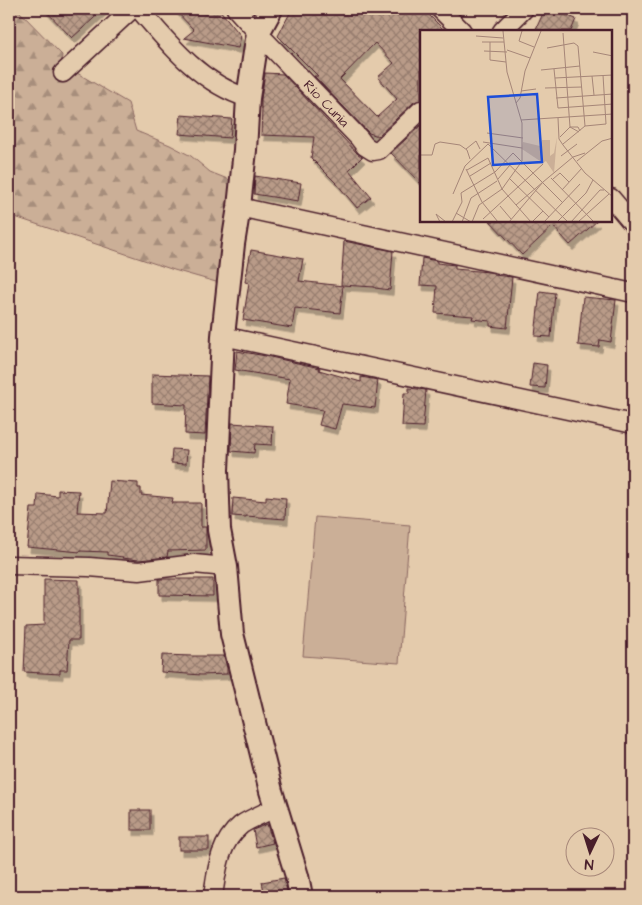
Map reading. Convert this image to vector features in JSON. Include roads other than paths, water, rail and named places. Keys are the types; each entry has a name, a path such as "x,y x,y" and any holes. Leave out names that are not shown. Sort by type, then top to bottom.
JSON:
{"street":[{"path":"63,73 132,9"},
{"path":"139,9 167,42 195,69 235,94 248,98"},
{"name":"Río Cunia","path":"236,9 365,146 373,152 379,150 420,111"},
{"path":"271,9 258,33 248,98 245,150 223,336 217,470 219,530 226,567 232,634 271,791 297,876 301,896"},
{"path":"440,9 461,30"},
{"path":"503,30 524,9"},
{"path":"612,199 633,224"},
{"path":"239,207 633,293"},
{"path":"223,336 633,424"},
{"path":"9,565 89,567 139,571 194,564 226,567"},
{"path":"213,896 219,858 227,839 242,825 276,807"}]}
